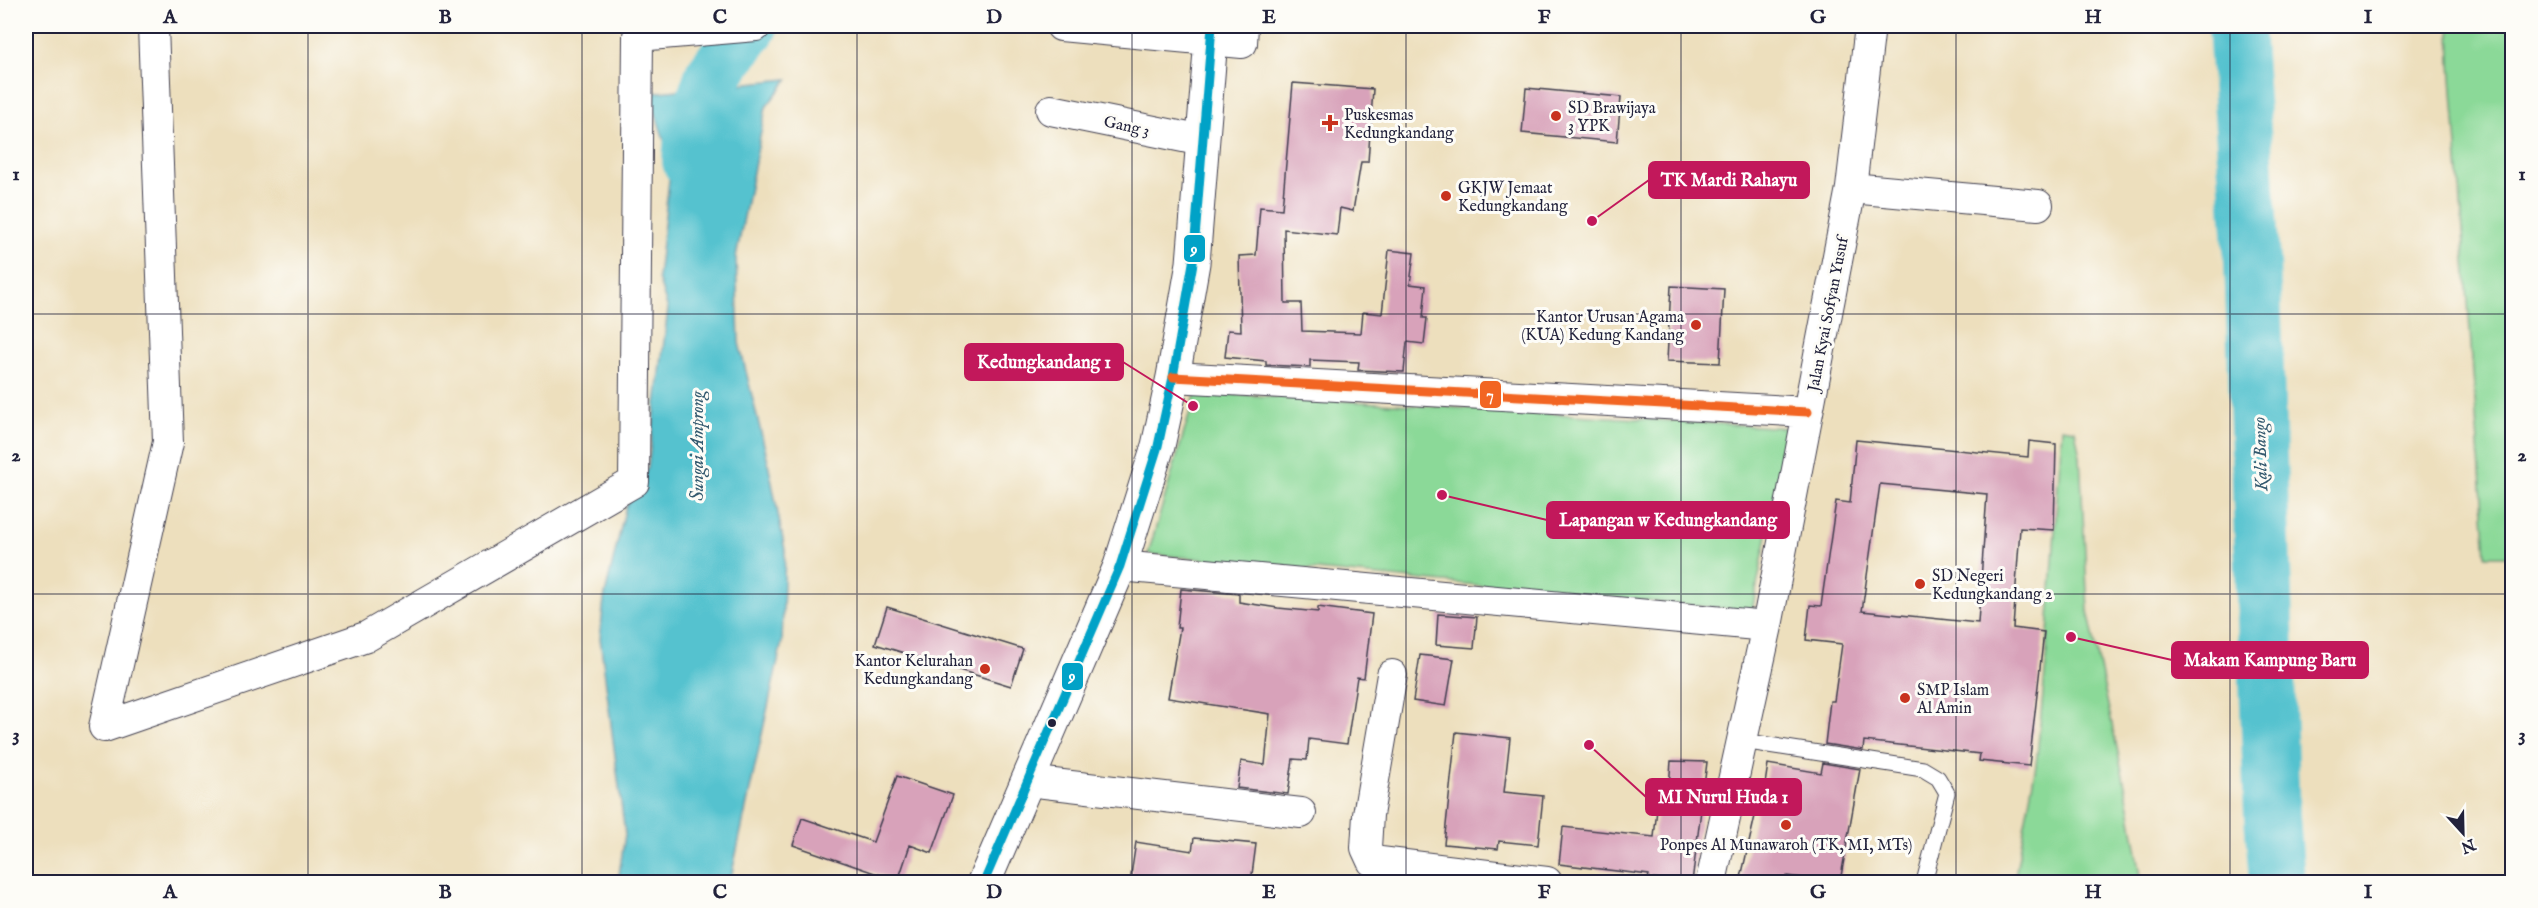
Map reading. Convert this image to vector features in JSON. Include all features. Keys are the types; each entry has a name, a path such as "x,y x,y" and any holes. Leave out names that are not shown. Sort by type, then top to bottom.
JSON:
{"main road":[{"path":"984,882 1120,566 1158,446 1193,263 1212,26"}],"street":[{"path":"153,26 168,442 104,727 366,637 634,482 638,36 756,26"},
{"path":"1061,26 1242,43 1243,26"},
{"name":"Jalan Kyai Sofyan Yusuf","path":"1711,882 1767,626 1851,188 1870,26"},
{"name":"Gang 3","path":"1051,110 1203,141"},
{"path":"1851,188 2038,205"},
{"path":"1173,377 1808,412"},
{"path":"1120,566 1767,626"},
{"path":"1392,675 1368,815 1366,848 1372,861 1547,882"},
{"path":"1028,782 1301,813"}],"lane":[{"path":"1742,741 1923,769 1938,778 1947,793 1924,882"}],"green space":[{"path":"2450,26 2512,26 2512,556 2486,556"},
{"path":"1196,392 1788,428 1752,611 1148,554"},
{"path":"2062,428 2075,430 2080,456 2088,611 2127,795 2142,882 2014,882 2036,765 2046,664"}],"water":[{"path":"788,79 766,107 736,257 739,343 767,457 785,550 782,642 730,882 618,882 625,834 600,638 604,599 626,506 648,467 668,309 658,278 671,162 649,93"}],"building":[{"path":"1293,83 1373,89 1368,162 1361,162 1353,211 1340,208 1337,235 1284,229 1285,303 1301,303 1302,331 1361,333 1363,312 1382,314 1389,250 1414,253 1410,284 1426,286 1423,318 1427,318 1424,344 1407,342 1404,372 1358,370 1359,362 1310,360 1310,367 1266,365 1266,361 1225,357 1228,330 1241,331 1239,256 1256,255 1260,207 1282,209"},
{"path":"1526,88 1621,97 1617,142 1522,133"},
{"name":"Kantor Urusan Agama (KUA) Kedung Kandang","path":"1671,286 1724,289 1720,363 1667,361"},
{"path":"1856,440 2028,457 2029,441 2056,444 2054,530 2020,528 2013,628 2044,632 2029,766 1979,761 1980,754 1864,741 1863,750 1825,744 1830,701 1834,701 1842,644 1806,640 1810,605 1821,606 1836,501 1850,503","holes":["1880,484 1987,494 1978,623 1862,611"]},
{"path":"1181,589 1239,594 1239,602 1278,608 1318,612 1318,607 1372,614 1364,678 1357,677 1347,744 1309,739 1307,760 1293,759 1288,794 1237,788 1241,761 1265,765 1270,714 1168,698 1180,628 1177,628"},
{"name":"Kantor Kelurahan Kedungkandang","path":"887,607 1023,649 1011,686 875,644"},
{"path":"1438,614 1477,617 1474,648 1436,645"},
{"path":"1420,655 1454,659 1446,706 1413,701"},
{"path":"1456,732 1510,738 1504,792 1543,796 1538,845 1499,841 1498,849 1444,844"},
{"path":"1671,761 1707,762 1692,882 1648,879 1649,875 1559,864 1563,827 1654,837 1658,800 1668,801"},
{"name":"Ponpes Al Munawaroh (TK, MI, MTs)","path":"1823,763 1860,769 1840,882 1787,876 1786,882 1740,882 1758,803 1762,804 1768,764 1821,773"},
{"path":"897,776 953,795 932,853 910,845 898,881 793,845 802,818 873,842"},
{"path":"1194,838 1256,844 1251,882 1130,882 1136,842 1192,851"}],"waterway":[{"name":"Sungai Amprong","path":"690,161 692,136 712,77 750,26"},
{"name":"Kali Bango","path":"2236,26 2252,261 2272,817 2277,882"}],"transit line":[{"name":"9","path":"984,882 1120,566 1158,446 1193,263 1212,26"},
{"name":"7","path":"1173,377 1808,412"}],"place":[{"name":"SD Brawijaya 3 YPK","path":"1556,116"},
{"name":"Puskesmas Kedungkandang","path":"1330,123"},
{"name":"GKJW Jemaat Kedungkandang","path":"1446,196"},
{"name":"TK Mardi Rahayu","path":"1592,221"},
{"name":"Kantor Urusan Agama (KUA) Kedung Kandang","path":"1696,325"},
{"name":"Kedungkandang 1","path":"1193,406"},
{"name":"Lapangan w Kedungkandang","path":"1442,495"},
{"name":"SD Negeri Kedungkandang 2","path":"1920,584"},
{"name":"Makam Kampung Baru","path":"2071,637"},
{"name":"Kantor Kelurahan Kedungkandang","path":"985,669"},
{"name":"SMP Islam Al Amin","path":"1905,698"},
{"name":"MI Nurul Huda 1","path":"1589,745"},
{"name":"Ponpes Al Munawaroh (TK, MI, MTs)","path":"1786,825"}]}
